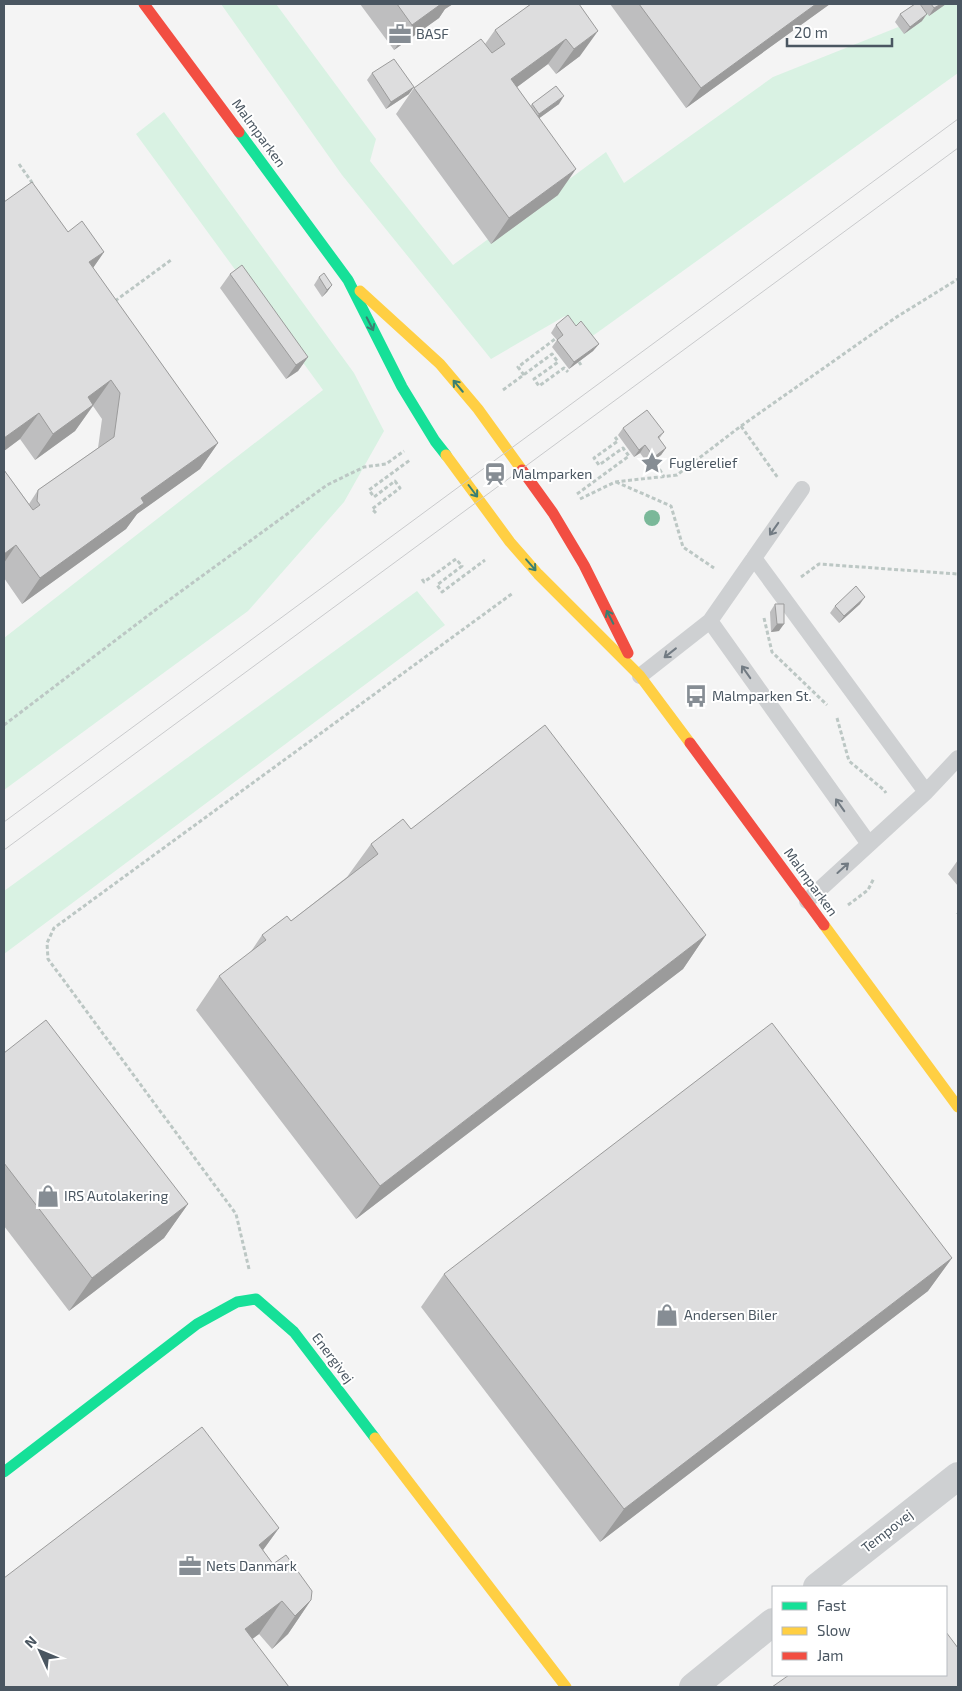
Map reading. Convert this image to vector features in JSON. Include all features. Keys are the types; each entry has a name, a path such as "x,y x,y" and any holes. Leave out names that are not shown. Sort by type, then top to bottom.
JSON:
{"street":[{"name":"Malmparken","path":"144,4 348,280 402,387 429,432 510,542 538,574 640,676 958,1107"},
{"name":"Malmparken","path":"348,280 440,364 478,409 553,512 584,565 640,676"},
{"path":"4,1472 197,1324 237,1302 256,1299"},
{"name":"Energivej","path":"256,1299 294,1332 566,1687"},
{"name":"Tempovej","path":"818,1586 958,1476"},
{"path":"692,1687 772,1623"}],"lane":[{"path":"640,676 710,621 802,489"},
{"path":"754,558 926,792"},
{"path":"710,621 868,844"},
{"path":"807,901 926,792 958,758"}],"path":[{"path":"19,164 35,187"},
{"path":"114,301 171,260"},
{"path":"553,512 615,482 677,476 740,426 895,318 958,279"},
{"path":"110,294 120,309"},
{"path":"555,339 518,367 526,373 552,354 558,362 534,379 539,386 564,368 568,372"},
{"path":"740,426 784,486 802,489"},
{"path":"4,725 154,611 327,484 364,467 386,464 429,432"},
{"path":"606,473 629,456 623,448 599,465 594,458 618,440 615,437"},
{"path":"652,457 664,477"},
{"path":"376,514 372,509 400,488 395,481 374,497 369,490 394,472"},
{"path":"615,482 671,506 683,548 737,583"},
{"path":"422,579 424,582 456,559 462,566 437,585 442,592 461,578"},
{"path":"829,708 772,652 759,600 780,594 819,564 958,574"},
{"path":"256,1299 236,1214 48,959 47,943 54,928 509,595"},
{"path":"836,714 849,761 884,790 897,819"}],"green space":[{"path":"221,4 276,4 376,139 370,161 453,265 606,152 624,183 773,77 921,18 931,4 958,4 958,73 587,340 578,327 565,316 491,359 342,175"},
{"path":"164,112 354,373 384,431 344,502 248,611 4,790 4,638 323,390 136,134"},
{"path":"417,591 445,625 4,954 4,891"}],"building":[{"path":"397,4 441,4 412,25"},
{"path":"531,4 579,4 598,31 574,49 566,39 511,79 576,169 509,218 414,88 481,39 492,53 505,44 495,30"},
{"path":"639,4 816,4 701,88"},
{"path":"915,4 920,4 927,14 910,27 900,14"},
{"path":"931,4 941,4 934,8"},
{"path":"394,59 414,87 391,102 372,73"},
{"path":"556,86 564,96 539,114 532,104"},
{"path":"32,182 68,232 82,221 104,252 89,262 218,443 141,498 144,503 40,578 16,545 4,554 4,470 33,510 40,505 37,501 38,490 114,437 120,393 111,380 88,397 93,405 53,434 39,413 4,438 4,202"},
{"path":"242,265 308,357 296,365 230,274"},
{"path":"324,273 332,285 327,290 319,277"},
{"path":"568,315 576,326 581,321 599,344 574,362 557,340 563,335 556,325"},
{"path":"647,410 664,432 658,437 666,448 654,457 645,445 639,450 623,428"},
{"path":"856,586 865,597 844,616 835,606"},
{"path":"775,604 784,604 784,624 777,624"},
{"path":"545,725 706,935 380,1186 219,976 266,940 262,935 287,916 291,921 378,854 371,844 403,819 411,829"},
{"path":"46,1020 188,1204 92,1278 4,1163 4,1053"},
{"path":"772,1023 952,1258 624,1509 444,1274"},
{"path":"202,1427 279,1528 259,1545 273,1564 286,1555 312,1591 311,1600 295,1616 282,1601 245,1629 289,1687 4,1687 4,1578"},
{"path":"947,1633 958,1648 958,1687 772,1687 788,1676 947,1676"}],"tram line":[{"path":"4,822 958,119"},
{"path":"4,850 958,148"}],"traffic: fast":[{"path":"239,132 348,280 402,387 435,441 446,455"},
{"path":"4,1472 197,1324 237,1302 256,1299 294,1332 375,1438"}],"traffic: slow":[{"path":"360,291 440,364 478,409 522,470"},
{"path":"446,455 510,542 538,574 640,676 690,743"},
{"path":"824,925 958,1107"},
{"path":"375,1438 566,1687"}],"traffic: jam":[{"path":"144,4 239,132"},
{"path":"522,470 553,513 584,565 628,653"},
{"path":"690,743 824,925"}],"place":[{"name":"BASF","path":"400,34"},
{"name":"Fuglerelief","path":"652,463"},
{"name":"Malmparken","path":"495,474"},
{"name":"Malmparken St.","path":"696,696"},
{"name":"IRS Autolakering","path":"48,1196"},
{"name":"Andersen Biler","path":"667,1315"},
{"name":"Nets Danmark","path":"190,1566"}]}
